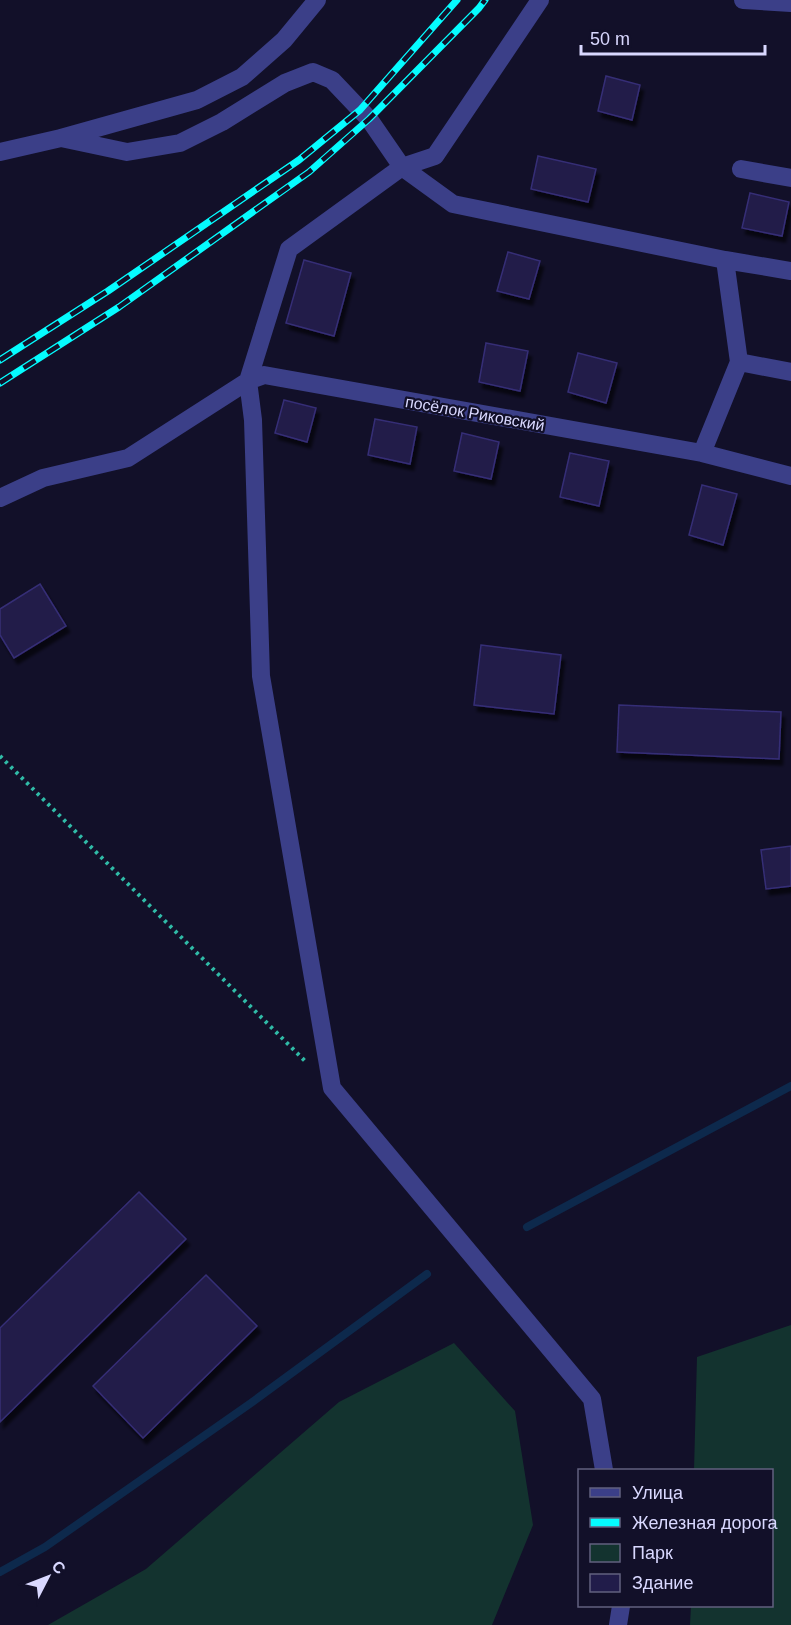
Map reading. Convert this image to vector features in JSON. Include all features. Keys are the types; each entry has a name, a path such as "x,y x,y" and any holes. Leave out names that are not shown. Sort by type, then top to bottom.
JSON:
{"street":[{"path":"0,152 197,100 242,77 284,40 317,0"},
{"path":"743,0 791,3"},
{"path":"543,2 435,156 402,167 289,249 248,381 253,420 261,676 332,1089 592,1399 604,1469"},
{"path":"60,138 127,152 180,143 222,122 285,83 313,72 332,80 369,119 402,167 453,204 725,260 791,271"},
{"path":"741,169 791,178"},
{"path":"702,453 739,362 725,260"},
{"path":"739,362 791,372"},
{"name":"посёлок Риковский","path":"248,381 264,375 702,453 791,476"},
{"path":"0,498 43,478 128,458 248,381"},
{"path":"618,1625 621,1607"}],"path":[{"path":"0,756 307,1063"}],"green space":[{"path":"791,1325 791,1625 690,1625 691,1607 773,1607 773,1469 694,1469 697,1357"},
{"path":"454,1343 515,1411 533,1525 492,1625 48,1625 146,1569 339,1402"}],"building":[{"path":"606,76 640,85 632,120 598,111"},
{"path":"538,156 596,169 588,202 531,189"},
{"path":"750,193 789,202 782,236 742,228"},
{"path":"508,252 540,261 529,299 497,291"},
{"path":"304,260 351,273 334,336 286,323"},
{"path":"486,343 528,351 520,391 479,382"},
{"path":"578,353 617,363 606,403 568,392"},
{"path":"284,400 316,408 307,442 275,433"},
{"path":"375,419 417,427 410,464 368,455"},
{"path":"462,433 499,442 491,479 454,471"},
{"path":"570,453 609,461 599,506 560,497"},
{"path":"702,485 737,494 723,545 689,535"},
{"path":"40,584 66,626 14,658 0,635 0,609"},
{"path":"481,645 561,655 554,714 474,705"},
{"path":"619,705 781,712 779,759 617,752"},
{"path":"791,846 791,886 766,889 761,850"},
{"path":"139,1192 186,1239 0,1422 0,1328"},
{"path":"206,1275 257,1326 143,1438 93,1386"}],"waterway":[{"path":"527,1227 791,1086"},
{"path":"0,1572 45,1547 251,1403 427,1274"}],"railway":[{"path":"0,360 108,291 299,160 360,110 457,0"},
{"path":"0,383 119,307 309,172 369,119 485,0"}]}
